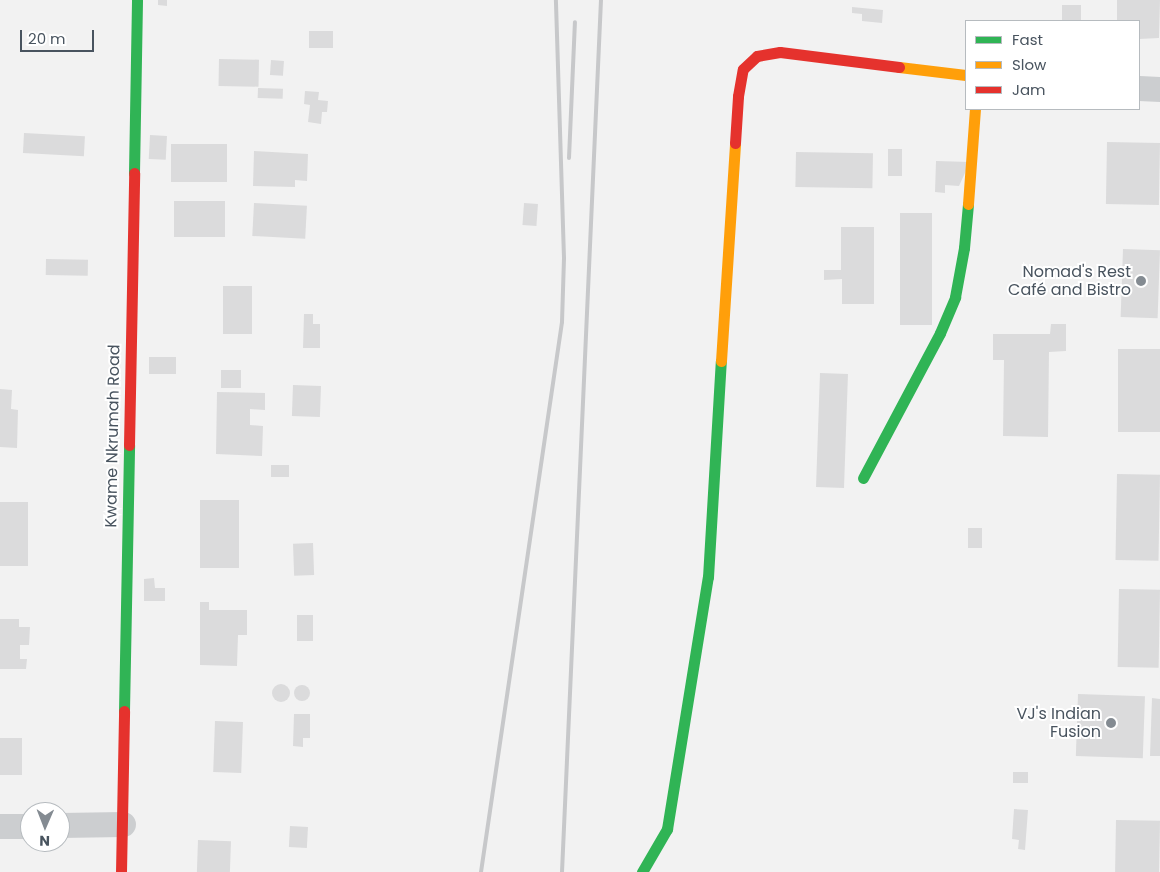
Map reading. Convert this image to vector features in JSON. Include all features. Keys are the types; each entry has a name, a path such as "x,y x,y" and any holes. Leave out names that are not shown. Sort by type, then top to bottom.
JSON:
{"street":[{"name":"Kwame Nkrumah Road","path":"121,872 137,0"},
{"path":"642,872 643,867 667,829 708,577 738,96 743,69 757,56 780,52 965,75"},
{"path":"1140,88 1160,89"},
{"path":"863,478 940,333 955,297 964,248 975,110"},
{"path":"70,825 123,824"},
{"path":"0,826 20,826"}],"building":[{"path":"158,0 167,0 167,6 158,5"},
{"path":"1117,0 1160,0 1159,38 1140,39 1140,20 1117,20"},
{"path":"1062,5 1081,5 1081,20 1062,20"},
{"path":"852,7 883,10 882,23 862,21 862,14 852,13"},
{"path":"309,31 333,31 333,48 309,48"},
{"path":"219,59 259,60 259,87 219,86"},
{"path":"271,60 284,61 283,76 270,75"},
{"path":"258,88 283,89 283,99 258,98"},
{"path":"305,91 319,92 318,100 328,101 327,112 322,112 321,124 308,122 310,105 304,104"},
{"path":"24,133 85,136 84,156 23,153"},
{"path":"150,135 167,136 166,160 149,159"},
{"path":"1107,142 1160,143 1159,205 1106,204"},
{"path":"171,144 227,144 227,182 171,182"},
{"path":"888,149 902,149 902,176 888,176"},
{"path":"254,151 308,154 307,181 295,180 295,187 253,186"},
{"path":"796,152 873,153 872,188 795,187"},
{"path":"936,161 970,162 959,186 945,185 945,193 935,192"},
{"path":"174,201 225,201 225,237 174,237"},
{"path":"254,203 307,206 305,239 252,236"},
{"path":"524,203 538,204 536,226 522,225"},
{"path":"900,213 932,213 932,325 900,325"},
{"path":"841,227 874,227 874,304 842,304 842,279 824,280 824,270 841,270"},
{"path":"1123,249 1160,250 1158,318 1121,317"},
{"path":"46,259 88,260 88,276 46,275"},
{"path":"223,286 252,286 252,334 223,334"},
{"path":"304,314 313,314 313,324 320,324 320,348 303,348"},
{"path":"1051,324 1066,324 1066,351 1049,352 1048,437 1003,436 1004,360 993,360 993,334 1050,334"},
{"path":"1118,349 1160,349 1160,432 1118,432"},
{"path":"149,357 176,357 176,374 149,374"},
{"path":"221,370 241,370 241,388 221,388"},
{"path":"820,373 848,374 844,488 816,487"},
{"path":"293,385 321,386 320,417 292,416"},
{"path":"0,389 12,390 11,409 18,410 17,448 0,447"},
{"path":"217,392 265,393 265,410 250,409 250,425 263,426 262,456 216,454"},
{"path":"271,465 289,465 289,477 271,477"},
{"path":"1117,474 1160,475 1158,561 1115,560"},
{"path":"200,500 239,500 239,568 200,568"},
{"path":"0,502 28,502 28,566 0,566"},
{"path":"968,528 982,528 982,548 968,548"},
{"path":"313,543 314,575 294,576 293,544"},
{"path":"154,578 155,588 165,588 165,601 144,601 144,579"},
{"path":"1119,589 1160,590 1159,668 1118,667"},
{"path":"200,602 209,602 209,610 247,610 247,635 238,635 237,666 200,665"},
{"path":"297,615 313,615 313,641 297,641"},
{"path":"0,619 19,619 19,627 30,627 29,645 20,645 20,659 27,659 26,669 0,669"},
{"path":"281,684 287,687 290,693 287,699 281,702 275,699 272,693 275,687"},
{"path":"302,685 308,687 310,693 308,699 302,701 296,699 294,693 296,687"},
{"path":"1078,694 1145,696 1143,758 1076,756"},
{"path":"1152,698 1160,699 1160,756 1150,756"},
{"path":"294,714 310,714 310,738 303,738 303,747 293,746"},
{"path":"215,721 243,722 241,773 213,772"},
{"path":"0,738 22,738 22,775 0,775"},
{"path":"1013,772 1028,772 1028,783 1013,783"},
{"path":"1014,809 1028,810 1025,850 1018,849 1019,840 1012,839"},
{"path":"1116,820 1160,821 1159,872 1115,872"},
{"path":"290,826 308,827 307,848 289,847"},
{"path":"198,840 231,841 230,872 197,872"}],"railway":[{"path":"481,872 562,322 564,258 556,0"},
{"path":"562,872 601,0"},
{"path":"569,158 575,22"}],"traffic: fast":[{"path":"134,173 137,0"},
{"path":"863,478 940,333 955,297 964,248 968,204"},
{"path":"642,872 667,829 708,577 721,361"},
{"path":"124,711 129,445"}],"traffic: slow":[{"path":"899,67 965,75"},
{"path":"968,204 975,110"},
{"path":"721,361 735,143"}],"traffic: jam":[{"path":"735,143 738,96 743,69 757,56 780,52 899,67"},
{"path":"129,445 134,173"},
{"path":"121,872 124,711"}],"place":[{"name":"Nomad's Rest Café and Bistro","path":"1141,281"},
{"name":"VJ's Indian Fusion","path":"1111,723"}]}
